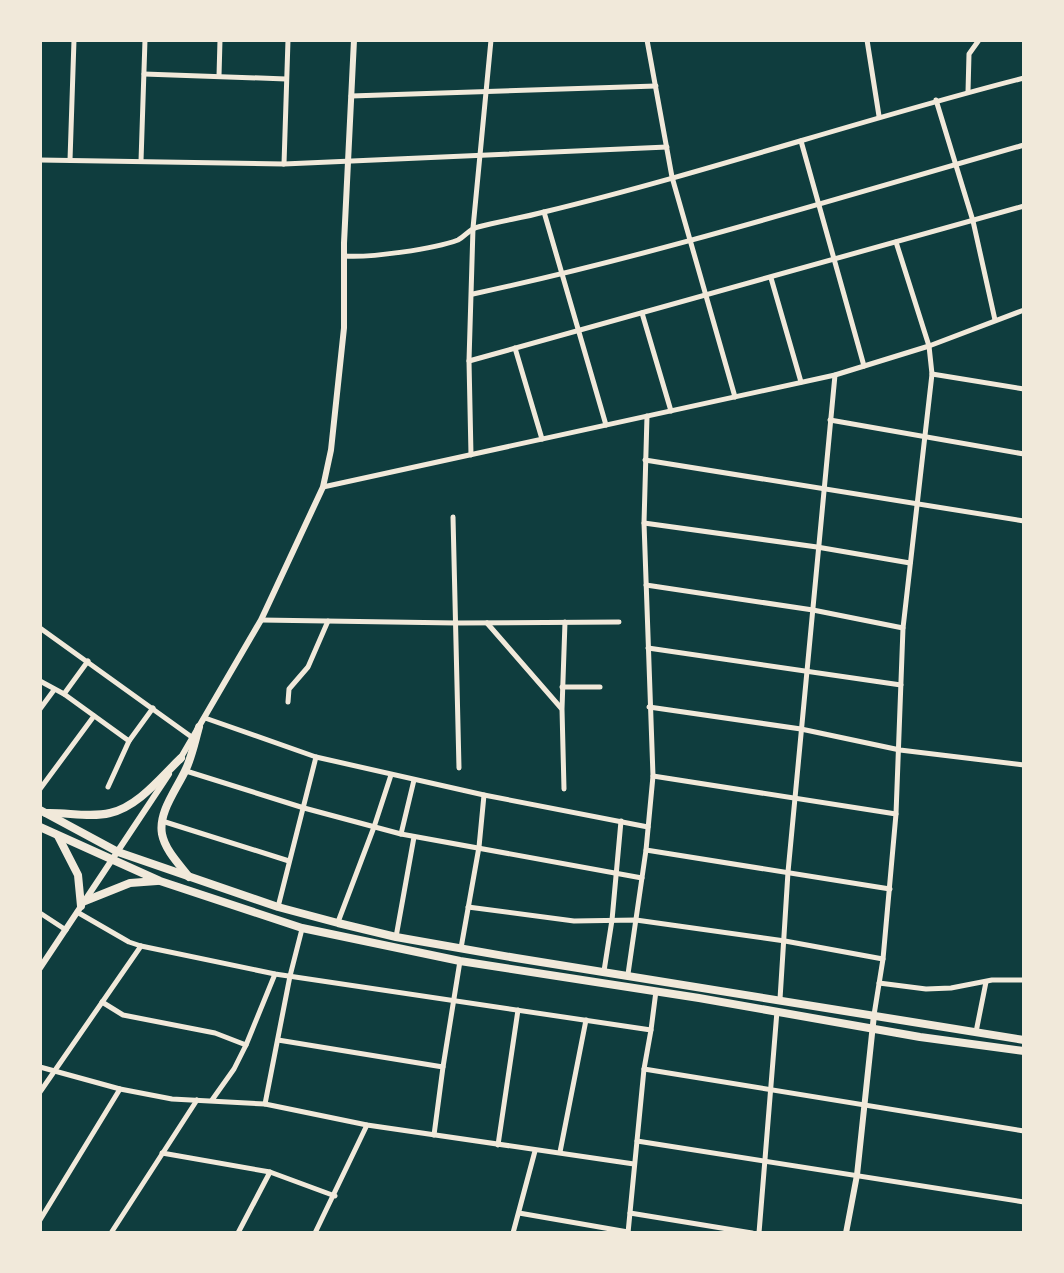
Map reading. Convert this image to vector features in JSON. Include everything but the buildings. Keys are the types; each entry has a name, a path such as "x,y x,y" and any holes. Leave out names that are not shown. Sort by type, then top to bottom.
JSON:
{"highway":[{"path":"189,878 163,838 162,821 185,770 199,727"},
{"path":"42,812 108,814 124,808 181,758"},
{"path":"42,812 118,852 189,878 278,907 396,937 1024,1040"},
{"path":"41,829 160,881 302,928 460,961 1024,1051"},
{"path":"57,835 78,875 81,906 130,883 160,881"}],"street":[{"path":"70,160 74,40"},
{"path":"141,161 145,40"},
{"path":"219,76 220,40"},
{"path":"284,164 288,40"},
{"path":"40,968 205,718 261,620 323,487 331,450 344,314 354,40"},
{"path":"471,455 469,361 473,228 491,40"},
{"path":"647,40 672,177 735,397"},
{"path":"867,40 879,116"},
{"path":"968,92 969,54 979,40"},
{"path":"144,74 286,79"},
{"path":"344,256 357,257 448,242 459,239 473,228 544,212 936,100 1024,78"},
{"path":"351,96 656,86"},
{"path":"936,100 973,221 995,320"},
{"path":"801,141 864,366"},
{"path":"473,294 562,275 1024,145"},
{"path":"40,160 284,164 667,147"},
{"path":"469,361 1024,206"},
{"path":"544,212 606,425"},
{"path":"846,1233 857,1175 872,1027 883,959 900,750 903,628 932,374 929,346 896,242"},
{"path":"771,278 801,382"},
{"path":"323,487 835,375 929,346 1024,310"},
{"path":"642,313 671,411"},
{"path":"515,348 542,439"},
{"path":"932,374 1024,389"},
{"path":"780,999 788,872 835,375"},
{"path":"628,974 653,776 644,523 647,416"},
{"path":"830,420 1024,454"},
{"path":"645,460 1024,521"},
{"path":"453,517 459,768"},
{"path":"644,523 910,563"},
{"path":"646,585 813,610 903,628"},
{"path":"261,620 619,622"},
{"path":"288,702 289,689 308,667 328,621"},
{"path":"564,789 562,687 565,622"},
{"path":"487,623 562,709"},
{"path":"40,628 193,738"},
{"path":"648,648 901,685"},
{"path":"64,694 88,661"},
{"path":"40,681 64,694 129,741"},
{"path":"562,687 600,687"},
{"path":"40,709 54,690"},
{"path":"649,707 801,729 900,750 1024,765"},
{"path":"108,787 129,741 153,708"},
{"path":"40,789 94,716"},
{"path":"205,718 316,757 484,795 648,827"},
{"path":"278,907 316,757"},
{"path":"185,770 304,808 401,834 642,878"},
{"path":"338,923 391,775"},
{"path":"653,776 896,814"},
{"path":"401,834 414,780"},
{"path":"461,948 479,847 484,795"},
{"path":"162,821 289,861"},
{"path":"604,971 621,821"},
{"path":"396,937 414,837"},
{"path":"646,850 890,889"},
{"path":"81,906 129,942 141,946 275,974 651,1030"},
{"path":"468,907 574,921 636,920 785,941 883,959"},
{"path":"40,913 66,930"},
{"path":"265,1104 302,928"},
{"path":"40,1092 141,946"},
{"path":"434,1135 460,961"},
{"path":"212,1100 234,1069 246,1045 275,974"},
{"path":"879,983 926,989 986,981 1024,980"},
{"path":"976,1032 986,981"},
{"path":"519,1213 628,1233 644,1069 656,991"},
{"path":"102,1002 123,1015 215,1033 246,1045"},
{"path":"498,1145 518,1010"},
{"path":"759,1233 777,1011"},
{"path":"560,1152 586,1020"},
{"path":"278,1040 443,1067"},
{"path":"40,1067 120,1089 172,1099 265,1104 367,1125 634,1164"},
{"path":"644,1069 1024,1131"},
{"path":"40,1220 120,1089"},
{"path":"111,1233 198,1100"},
{"path":"315,1233 367,1125"},
{"path":"637,1141 1024,1202"},
{"path":"513,1233 535,1151"},
{"path":"162,1153 270,1172 335,1196"},
{"path":"238,1233 270,1172"},
{"path":"630,1213 752,1233"},
{"path":"572,1233 574,1225"}]}
